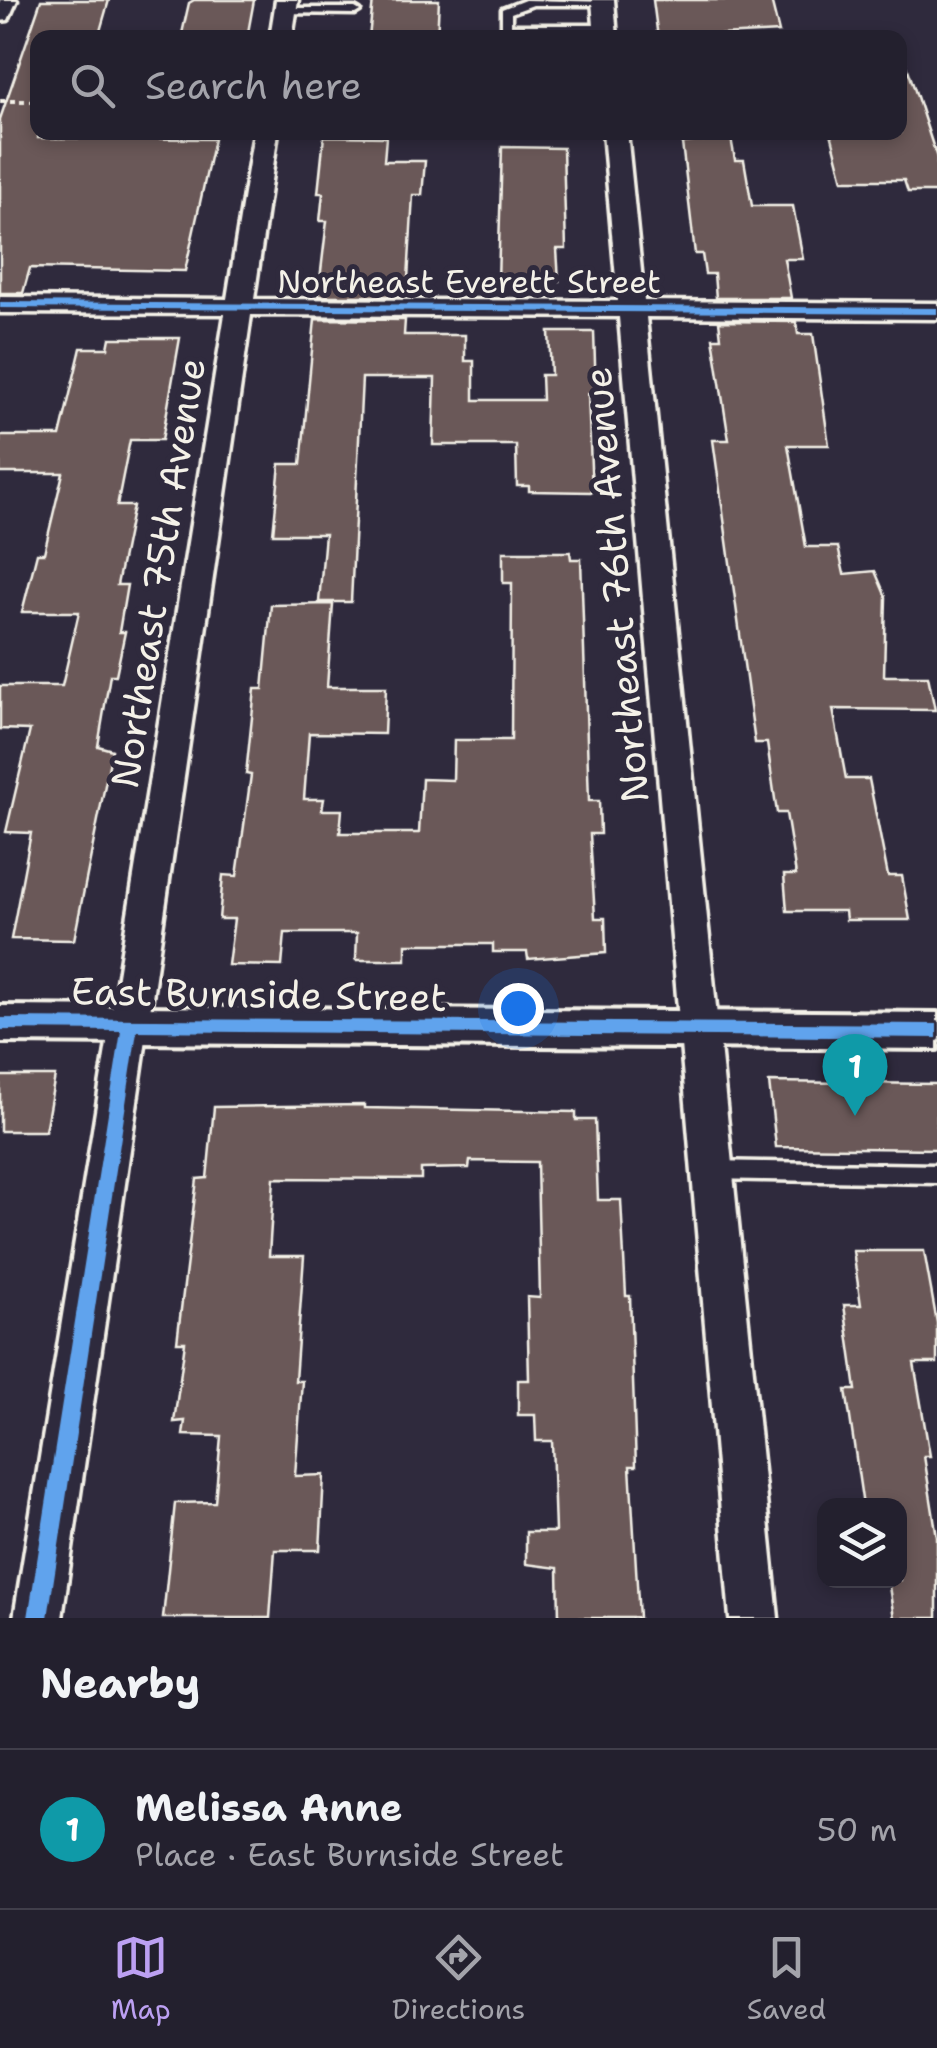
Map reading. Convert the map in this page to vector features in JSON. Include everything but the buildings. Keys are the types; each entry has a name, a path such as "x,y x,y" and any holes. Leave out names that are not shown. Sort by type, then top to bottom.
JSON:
{"street":[{"path":"0,15 6,0"},
{"path":"603,1 606,30"},
{"path":"282,30 286,5"},
{"name":"Northeast 75th Avenue","path":"38,1618 265,140"},
{"name":"Northeast 76th Avenue","path":"616,140 754,1618"},
{"name":"Northeast Everett Street","path":"0,304 937,311"},
{"name":"East Burnside Street","path":"0,1024 937,1032"}],"lane":[{"path":"546,30 506,28 506,11 535,1 603,1"},
{"path":"286,5 355,11"},
{"path":"711,1170 937,1174"}],"path":[{"path":"0,100 30,100"}],"cycle path":[{"path":"0,305 937,311"},
{"path":"0,1024 937,1031"},
{"path":"38,1618 130,1025"}],"place":[{"name":"Melissa Anne","path":"855,1116"}]}
